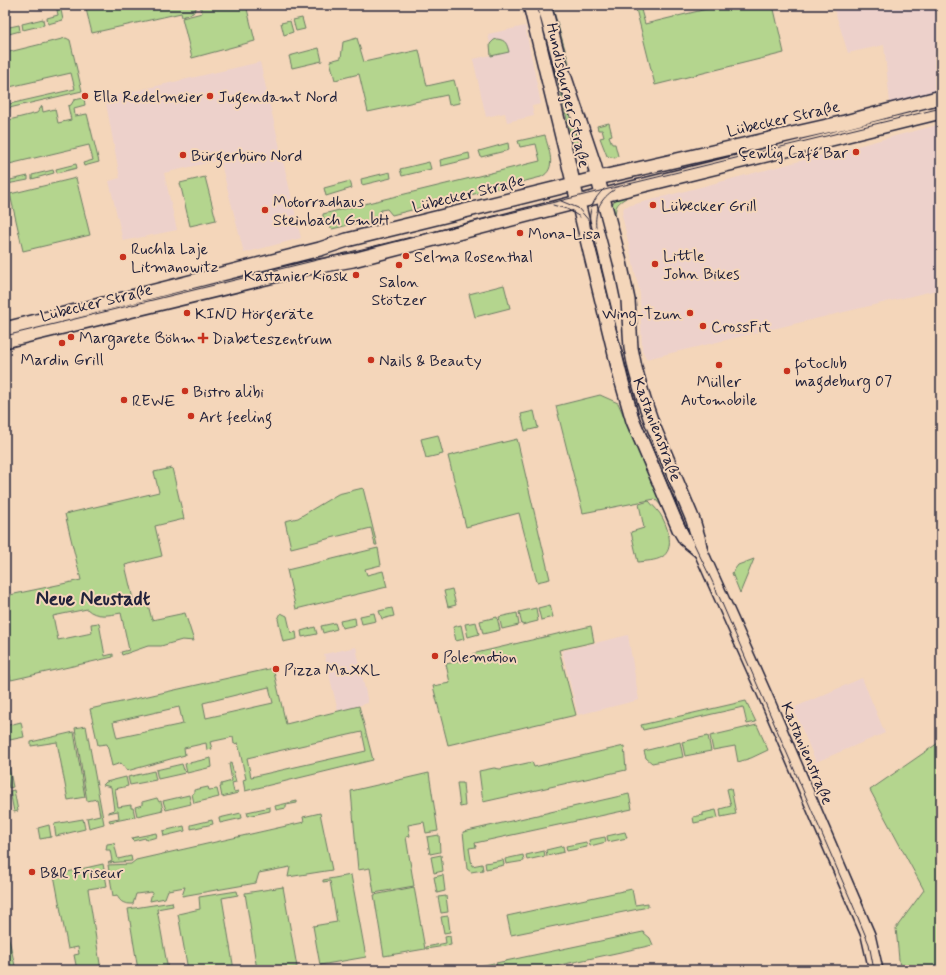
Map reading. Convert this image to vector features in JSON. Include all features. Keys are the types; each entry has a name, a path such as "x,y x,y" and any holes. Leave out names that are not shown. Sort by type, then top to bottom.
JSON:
{"main road":[{"name":"Hundisburger Straße","path":"530,5 575,193"},
{"name":"Hundisburger Straße","path":"544,5 561,66 600,187"},
{"name":"Lübecker Straße","path":"5,342 303,269 353,260 575,193 941,98"},
{"name":"Lübecker Straße","path":"5,328 320,250 347,240 575,193 941,112"},
{"name":"Kastanienstraße","path":"600,187 626,288 631,348 635,368 652,423 693,520 701,552 768,702 868,935 876,970"},
{"name":"Kastanienstraße","path":"575,193 621,379 633,421 679,529 685,539 701,552"}],"shaded area":[{"path":"833,5 941,5 941,89 890,103 884,45 848,53"},
{"path":"525,26 541,104 532,106 534,116 507,122 505,113 486,117 473,59 492,55 488,34"},
{"path":"260,62 301,238 244,253 220,160 164,173 177,230 123,241 109,181 120,178 105,98"},
{"path":"941,124 941,289 646,359 642,350 640,294 622,215 624,207"},
{"path":"628,635 639,700 578,715 562,651"},
{"path":"356,647 368,703 338,711 324,654"},
{"path":"862,678 885,733 816,762 793,708"},
{"path":"718,963 719,970 686,970"}],"green space":[{"path":"56,5 60,5 63,20 48,24 47,18 58,15"},
{"path":"85,5 198,5 193,13 182,17 181,13 92,33"},
{"path":"200,5 246,5 255,41 192,58 182,18 202,13"},
{"path":"535,5 538,5 582,147 574,149 558,81 548,57"},
{"path":"549,5 552,5 569,63 566,62"},
{"path":"635,5 661,5 641,10 645,24 723,5 773,5 784,53 655,85"},
{"path":"302,18 305,29 296,31 293,20"},
{"path":"43,19 44,25 23,30 22,24"},
{"path":"290,21 293,32 284,35 281,23"},
{"path":"19,25 20,31 5,35 5,28"},
{"path":"66,38 70,40 82,91 5,109 5,105 75,89 71,73 5,88 5,53"},
{"path":"357,38 364,62 419,50 427,86 454,80 460,103 449,105 447,95 368,112 359,74 335,80 330,61 341,58 343,42"},
{"path":"497,39 506,43 509,52 491,56 490,44"},
{"path":"319,48 322,61 292,68 289,56"},
{"path":"84,98 85,105 74,108 75,116 87,114 99,162 84,166 83,163 93,160 89,145 5,165 5,121 37,113 42,106 43,112 55,109 58,123 71,120 68,106 71,105 74,100"},
{"path":"609,123 612,135 609,136 612,144 615,144 618,156 615,158 607,156 600,138 604,137 602,130 598,130 597,126"},
{"path":"545,135 550,152 551,164 546,173 541,177 392,215 387,209 381,210 378,218 332,229 323,217 323,214 540,161 536,144 520,147 518,141"},
{"path":"508,143 509,150 481,157 479,151"},
{"path":"469,153 470,159 441,166 440,160"},
{"path":"429,162 431,169 402,176 400,169"},
{"path":"76,164 77,168 57,173 56,169"},
{"path":"53,170 54,173 32,179 32,175"},
{"path":"390,172 391,178 362,185 361,179"},
{"path":"28,176 28,180 7,184 6,181"},
{"path":"205,177 216,220 190,226 180,183"},
{"path":"76,178 90,235 23,251 10,194"},
{"path":"350,181 352,188 326,196 324,188"},
{"path":"624,194 626,198 616,207 615,220 612,211 612,204 616,199"},
{"path":"504,285 510,308 475,317 469,294"},
{"path":"600,395 618,403 665,510 655,499 583,513 556,406"},
{"path":"534,411 538,428 525,431 521,414"},
{"path":"438,435 443,454 426,458 421,439"},
{"path":"517,439 550,579 537,582 519,513 466,527 448,456"},
{"path":"172,468 184,519 155,526 162,556 125,565 133,599 146,597 152,620 185,613 194,641 182,640 161,646 148,646 122,655 121,652 129,650 121,613 99,615 87,609 53,616 58,640 92,633 91,624 99,623 105,656 113,654 113,657 11,680 9,671 5,672 5,596 81,580 65,514 159,492 154,472"},
{"path":"363,488 377,545 375,545 371,528 291,548 285,521 298,518 338,494"},
{"path":"649,501 663,519 667,528 669,544 666,553 662,557 654,560 638,562 631,532 644,528 639,504"},
{"path":"378,548 381,565 365,569 367,575 383,571 387,587 296,609 287,570"},
{"path":"754,559 740,593 732,573 738,565"},
{"path":"452,589 456,605 448,607 444,591"},
{"path":"550,605 553,617 541,620 538,608"},
{"path":"392,608 394,616 382,619 379,611"},
{"path":"536,608 538,621 522,625 519,612"},
{"path":"281,613 287,616 291,633 296,632 297,639 283,642 278,619"},
{"path":"374,613 376,621 362,624 360,616"},
{"path":"517,613 519,625 502,629 499,617"},
{"path":"497,617 500,630 483,634 480,621"},
{"path":"355,618 356,625 342,628 340,621"},
{"path":"476,622 479,634 468,637 465,624"},
{"path":"335,623 337,629 323,633 321,626"},
{"path":"461,625 464,639 456,641 453,627"},
{"path":"591,626 594,642 559,650 576,715 448,745 433,686 450,683 446,664 473,658 472,654"},
{"path":"315,627 317,634 302,637 301,631"},
{"path":"273,668 286,724 359,706 373,760 245,791 243,780 246,779 238,743 234,744 233,737 210,742 212,749 207,750 206,743 184,748 185,755 127,771 121,763 112,766 107,744 98,745 90,709","holes":["269,687 273,703 206,718 203,703","179,707 183,724 117,738 113,722","362,732 366,751 251,777 247,758"]},
{"path":"746,701 756,722 747,724 743,707 643,730 641,725"},
{"path":"21,722 24,737 5,741 5,726"},
{"path":"757,725 768,750 738,762 735,746 713,750 710,736"},
{"path":"86,726 104,824 89,828 87,818 100,815 97,799 87,801 75,728"},
{"path":"74,732 85,797 68,800 57,742 31,746 31,742"},
{"path":"708,736 711,751 685,756 682,742"},
{"path":"941,741 941,970 900,970 896,928 924,890 870,790"},
{"path":"680,742 683,757 652,763 646,758 644,751"},
{"path":"624,746 626,770 483,802 479,771 494,768 500,769 532,762 534,767"},
{"path":"7,757 13,787 9,788 5,766 5,758"},
{"path":"211,758 212,767 187,773 185,764"},
{"path":"231,763 236,782 232,783 234,792 238,791 238,793 222,797 220,787 221,784 232,781 229,764"},
{"path":"182,764 185,773 158,779 156,770"},
{"path":"154,771 156,780 130,785 128,777"},
{"path":"429,773 438,831 426,833 424,822 408,825 410,836 406,837 414,886 374,893 370,868 358,870 351,791"},
{"path":"126,777 128,786 115,789 118,807 131,805 135,817 110,822 109,820 119,818 118,811 108,813 114,810 111,787 103,785 106,782"},
{"path":"457,783 463,783 465,806 460,807"},
{"path":"208,787 209,790 217,789 219,797 194,803 192,794 194,793 194,790"},
{"path":"731,788 736,814 721,817 720,809 731,806 727,789"},
{"path":"14,790 18,811 14,812 10,791"},
{"path":"629,794 632,809 475,843 476,847 469,848 472,866 482,864 483,870 471,872 467,869 463,832"},
{"path":"189,795 191,804 166,810 163,801"},
{"path":"157,798 159,802 161,801 163,810 137,816 135,807 142,805 142,802"},
{"path":"297,801 297,803 286,805 286,808 276,810 275,806"},
{"path":"270,807 270,811 248,816 247,812"},
{"path":"716,810 718,818 694,823 693,817"},
{"path":"241,813 242,818 220,823 219,818"},
{"path":"320,813 332,870 288,877 290,867 259,873 256,883 182,896 185,887 168,890 165,898 150,901 152,892 136,894 133,904 123,902 117,895 113,896 108,865 131,864 136,860 304,822 303,817"},
{"path":"83,819 85,829 56,836 54,824"},
{"path":"212,820 213,824 191,829 191,825"},
{"path":"49,825 51,837 40,839 38,828"},
{"path":"184,826 185,831 164,836 163,831"},
{"path":"625,832 627,838 608,842 607,836"},
{"path":"156,833 157,837 146,840 145,838 133,841 132,838"},
{"path":"439,835 440,852 430,854 427,837"},
{"path":"605,837 606,842 590,846 589,840"},
{"path":"586,842 587,847 567,851 566,846"},
{"path":"114,843 118,859 131,856 132,861 108,863 112,861 110,850 106,850 107,844"},
{"path":"563,846 564,852 547,856 546,850"},
{"path":"544,851 545,856 527,860 526,855"},
{"path":"441,855 443,871 434,873 431,857"},
{"path":"523,855 524,861 506,864 505,859"},
{"path":"503,860 504,865 486,869 485,863"},
{"path":"103,864 107,886 88,889 101,970 77,970 74,955 79,954 78,947 68,949 54,875"},
{"path":"351,875 366,957 320,965 313,926 337,922 330,881 323,882 323,880"},
{"path":"443,875 445,891 437,893 434,877"},
{"path":"283,887 297,967 282,970 257,970 245,893"},
{"path":"414,887 425,949 384,956 374,895"},
{"path":"632,889 635,905 648,903 648,907 511,935 507,916"},
{"path":"237,891 238,895 222,898 234,970 188,970 178,914 200,909 199,897"},
{"path":"446,896 448,912 441,913 438,897"},
{"path":"172,902 173,906 157,909 168,970 138,970 128,909"},
{"path":"448,916 450,932 444,933 441,917"},
{"path":"5,922 16,970 5,970"},
{"path":"643,932 650,938 653,945 537,970 498,970 496,963"},
{"path":"450,936 451,945 426,949 426,947 446,943 445,937"},
{"path":"494,963 496,970 479,970 479,966"}],"tram line":[{"path":"5,336 941,108"},
{"path":"604,189 594,201 592,206 590,226 638,414 680,515 714,585 852,903 869,944 874,970"},
{"path":"596,227 597,210 605,197 614,190"},
{"path":"561,201 578,208 591,223"},
{"path":"553,205 567,209 580,217"}],"place":[{"name":"Ella Redelmeier","path":"85,96"},
{"name":"Jugendamt Nord","path":"210,96"},
{"name":"Çewlig Café Bar","path":"856,152"},
{"name":"Bürgerbüro Nord","path":"183,155"},
{"name":"Lübecker Grill","path":"653,205"},
{"name":"Motorradhaus Steinbach GmbH","path":"265,210"},
{"name":"Mona-Lisa","path":"520,233"},
{"name":"Selma Rosenthal","path":"406,256"},
{"name":"Ruchla Laje Litmanowitz","path":"123,257"},
{"name":"Little John Bikes","path":"655,264"},
{"name":"Salon Stötzer","path":"399,265"},
{"name":"Kastanier Kiosk","path":"356,275"},
{"name":"KIND Hörgeräte","path":"187,313"},
{"name":"Wing-Tzun","path":"690,313"},
{"name":"CrossFit","path":"703,326"},
{"name":"Margarete Böhm","path":"71,337"},
{"name":"Diabeteszentrum","path":"203,338"},
{"name":"Mardin Grill","path":"62,343"},
{"name":"Nails & Beauty","path":"371,360"},
{"name":"Müller Automobile","path":"719,365"},
{"name":"fotoclub magdeburg 07","path":"787,371"},
{"name":"Bistro alibi","path":"185,391"},
{"name":"REWE","path":"124,400"},
{"name":"Art feeling","path":"191,416"},
{"name":"Polemotion","path":"435,656"},
{"name":"Pizza MaXXL","path":"276,669"},
{"name":"B&R Friseur","path":"32,872"}],"district":[{"name":"Neue Neustadt","path":"93,598"}]}
